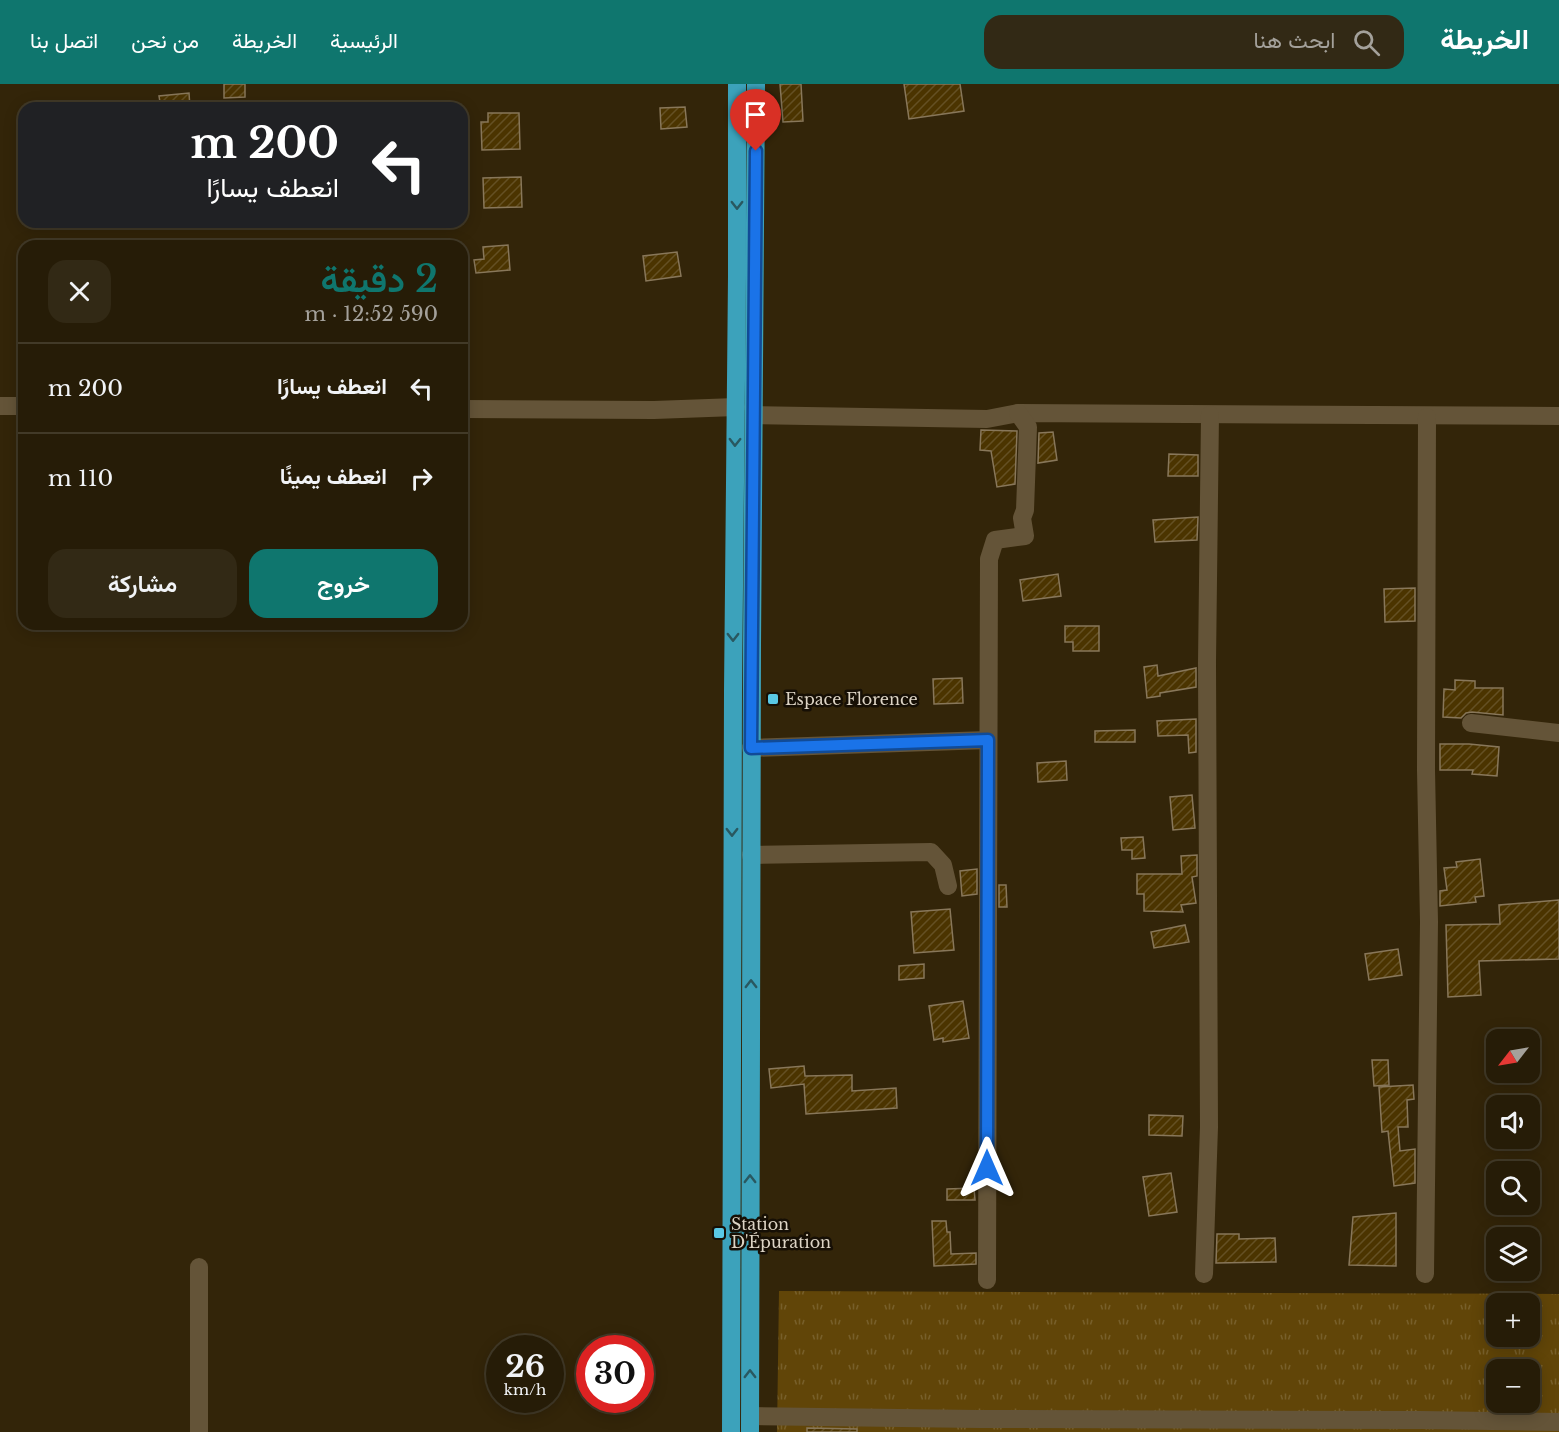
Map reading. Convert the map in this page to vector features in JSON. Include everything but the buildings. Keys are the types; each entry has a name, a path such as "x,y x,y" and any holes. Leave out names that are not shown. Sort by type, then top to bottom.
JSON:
{"highway":[{"path":"731,1432 737,84"},
{"path":"750,1424 751,748 756,84"}],"street":[{"path":"0,406 18,406"},
{"path":"468,409 654,410 736,407"},
{"path":"754,415 987,419 1018,413 1559,416"},
{"path":"987,1280 989,559 995,540 1025,536 1022,518 1025,510 1028,427 1018,413"},
{"path":"1204,1274 1209,1127 1207,651 1209,415"},
{"path":"1425,1274 1429,922 1426,770 1427,417"},
{"path":"1471,723 1559,733"},
{"path":"751,748 988,740"},
{"path":"751,855 932,852 943,865 948,886"},
{"path":"199,1267 199,1432"},
{"path":"750,1424 979,1419 1559,1422"}],"green space":[{"path":"779,1291 1486,1294 1486,1347 1540,1347 1540,1294 1559,1294 1559,1432 777,1432"}],"place":[{"name":"Espace Florence","path":"773,699"},
{"name":"Station D'Épuration","path":"719,1233"}],"route":[{"path":"756,151 751,748 988,740 987,1168"}]}
